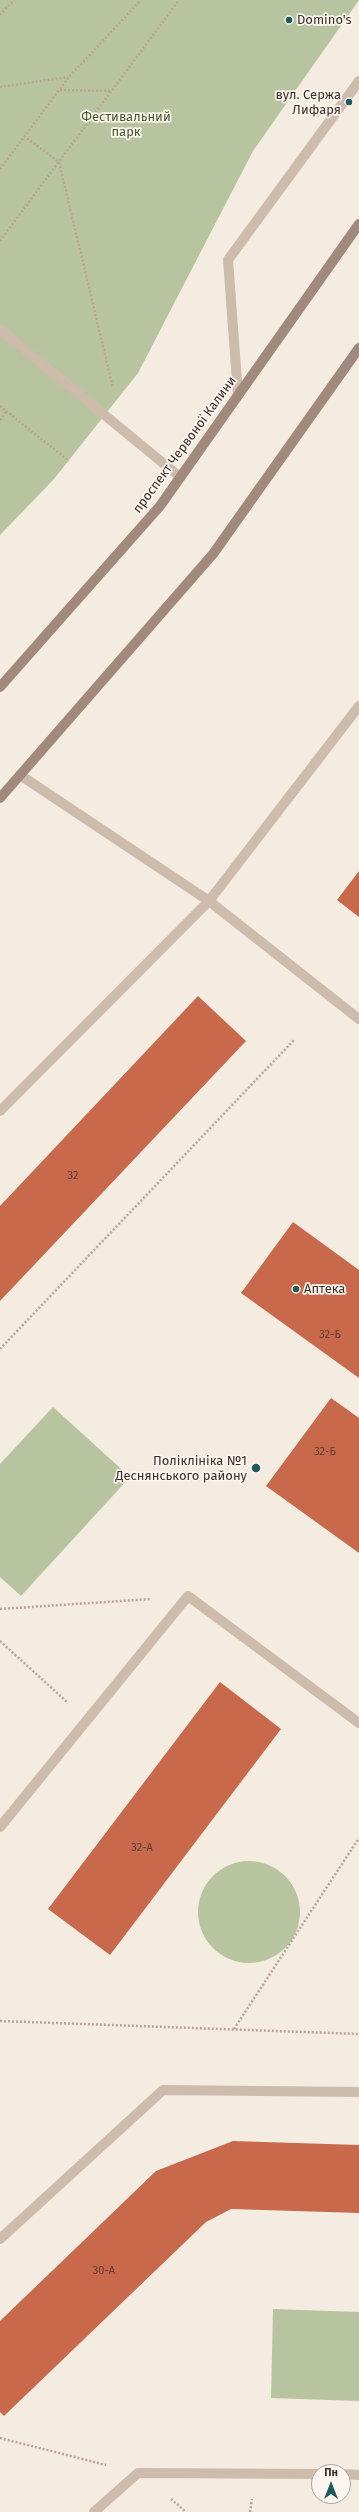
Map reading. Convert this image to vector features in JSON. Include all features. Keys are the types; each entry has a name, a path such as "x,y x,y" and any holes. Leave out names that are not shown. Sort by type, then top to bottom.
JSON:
{"main road":[{"name":"проспект Червоної Калини","path":"0,687 160,506 359,224"},
{"path":"0,798 213,554 359,348"}],"lane":[{"path":"238,395 228,260 359,80"},
{"path":"0,329 180,477"},
{"path":"0,1112 209,901 359,706"},
{"path":"20,775 209,901 359,1019"},
{"path":"0,1828 188,1596 359,1723"},
{"path":"0,2239 163,2090 359,2092"},
{"path":"94,2512 138,2473 311,2474"}],"path":[{"path":"0,15 14,0"},
{"path":"0,169 69,77 141,0"},
{"path":"0,241 179,0"},
{"path":"0,88 69,77"},
{"path":"60,90 112,91"},
{"path":"24,136 59,162 114,393"},
{"path":"0,406 69,461"},
{"path":"0,420 7,411"},
{"path":"0,1349 295,1039"},
{"path":"0,1609 188,1596"},
{"path":"0,1641 87,1720"},
{"path":"234,2029 359,1838"},
{"path":"0,2022 359,2034"},
{"path":"0,2438 138,2473"}],"green space":[{"name":"Фестивальний парк","path":"0,0 359,0 253,151 138,373 54,479 0,535"},
{"path":"53,1407 130,1477 21,1596 0,1577 0,1464"},
{"path":"239,1861 259,1861 278,1869 292,1883 300,1902 300,1922 297,1932 292,1941 278,1955 259,1963 239,1963 220,1955 206,1941 198,1922 198,1902 206,1883 220,1869"},
{"path":"273,2309 359,2312 359,2401 271,2398"}],"building":[{"path":"359,871 359,917 337,900"},
{"path":"198,996 246,1041 0,1301 0,1206"},
{"path":"293,1222 359,1270 359,1378 241,1293"},
{"path":"331,1398 359,1418 359,1553 266,1486"},
{"path":"220,1682 281,1729 110,1955 48,1909"},
{"path":"233,2141 359,2145 359,2213 231,2209 206,2222 4,2416 0,2412 0,2321 156,2171"}],"place":[{"name":"Domino's","path":"289,20"},
{"name":"вул. Сержа Лифаря","path":"349,102"},
{"name":"Аптека","path":"296,1289"},
{"name":"Поліклініка №1 Деснянського району","path":"256,1468"}]}
